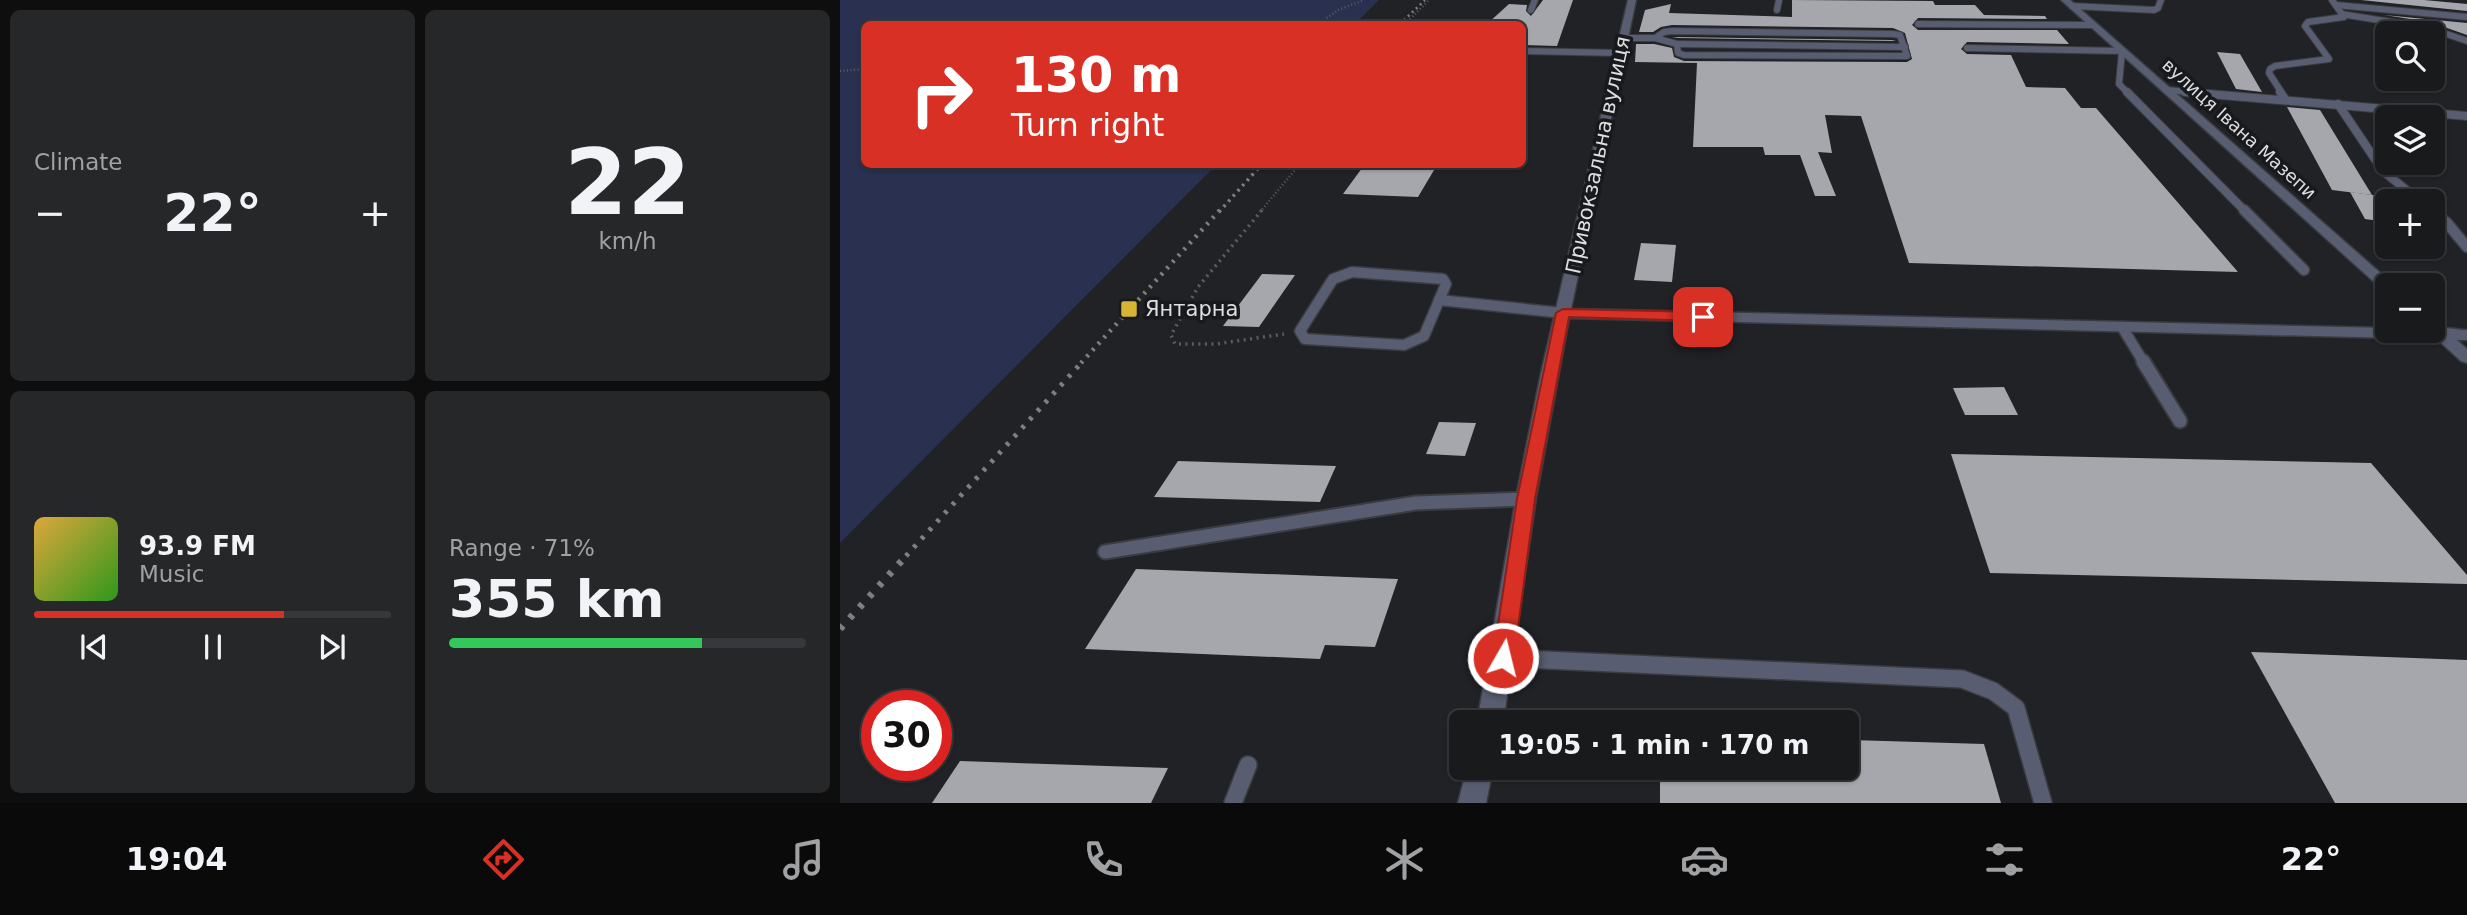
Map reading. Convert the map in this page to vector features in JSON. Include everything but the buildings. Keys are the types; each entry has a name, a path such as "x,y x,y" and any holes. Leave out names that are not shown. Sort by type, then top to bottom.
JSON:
{"street":[{"name":"Привокзальна вулиця","path":"1493,710 1503,658 1526,499 1563,313 1632,0"},
{"name":"вулиця Івана Мазепи","path":"2068,3 2375,275"},
{"path":"1563,313 2122,327 2375,330"},
{"path":"2445,332 2467,335"},
{"path":"2445,338 2467,358"},
{"path":"1472,803 1477,780"}],"lane":[{"path":"1531,10 1535,0"},
{"path":"1777,10 1779,0"},
{"path":"2068,3 2154,10 2158,8 2161,0"},
{"path":"2285,99 2269,73 2270,69 2275,66 2329,59 2305,26 2314,21 2339,20 2344,17 2334,3"},
{"path":"2334,3 2467,16"},
{"path":"2342,14 2429,28 2467,41"},
{"path":"1918,24 2092,24"},
{"path":"1526,51 1621,45 1655,38 1664,32 1672,31 1892,33 1900,35 1907,56 1689,55 1678,53 1676,44"},
{"path":"1655,38 1676,44 1905,47"},
{"path":"1967,48 2122,51 2119,84 2304,270"},
{"path":"2166,90 2467,116"},
{"path":"2338,104 2383,171 2405,189"},
{"path":"2445,221 2467,247"},
{"path":"1352,272 1443,279 1446,284 1439,300 1424,336 1404,345 1317,341 1305,339 1300,331 1332,279 1352,272"},
{"path":"1439,300 1563,313"},
{"path":"2122,327 2180,421"},
{"path":"1105,552 1416,503 1526,499"},
{"path":"1503,658 1962,679 1993,691 2017,708 2043,803"},
{"path":"1233,803 1248,765"}],"path":[{"path":"1315,21 1324,20 1338,10 1364,0"},
{"path":"1408,21 1429,0"},
{"path":"840,71 861,69"},
{"path":"1297,168 1198,286 1171,335 1175,344 1216,344 1300,331"}],"shaded area":[{"path":"840,0 1379,0 1358,21 861,21 861,168 1213,168 840,543"}],"railway":[{"path":"1403,21 1425,0"},
{"path":"1219,212 1258,168"},
{"path":"1081,363 1220,210"},
{"path":"906,556 1083,361"},
{"path":"840,629 907,555"}],"place":[{"name":"Янтарна","path":"1129,309"}],"route":[{"path":"1503,658 1526,499 1563,313 1703,317"}]}
